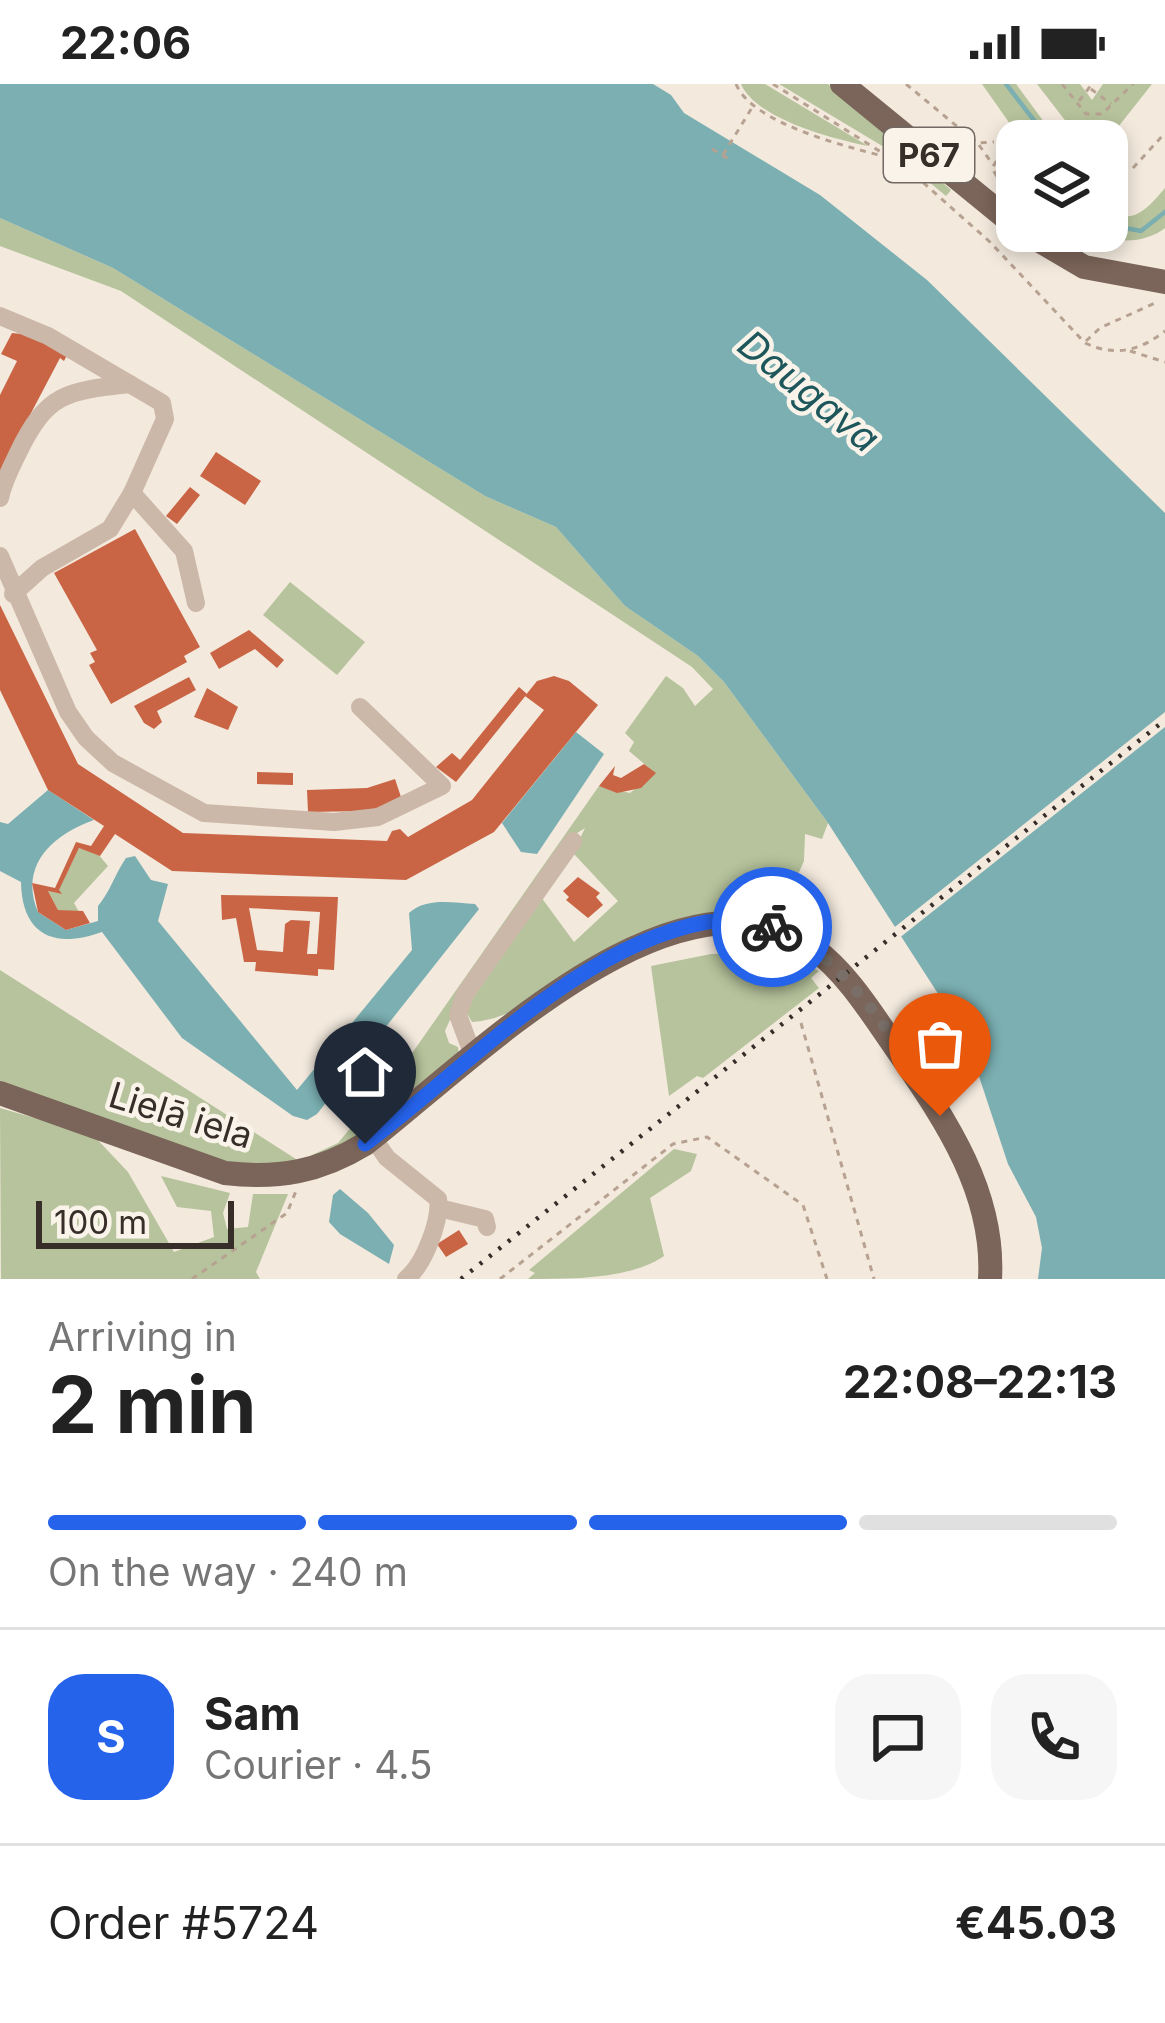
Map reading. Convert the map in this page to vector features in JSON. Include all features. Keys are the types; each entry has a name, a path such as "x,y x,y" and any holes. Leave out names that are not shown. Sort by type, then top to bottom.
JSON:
{"main road":[{"name":"P67","path":"842,84 996,204"},
{"name":"P67","path":"1063,252 1084,267 1161,292"},
{"name":"Lielā iela","path":"4,1098 225,1173 263,1177 303,1173 334,1162 373,1138 568,984 635,944 711,921 745,922 796,937 830,962 851,987 955,1141 980,1193 992,1249 991,1279"}],"lane":[{"path":"0,316 48,336 162,403 165,418 133,493 110,529 41,568 13,594"},
{"path":"0,497 33,422 52,399 82,389 130,384"},
{"path":"133,493 184,551 196,603"},
{"path":"0,556 68,712 86,738 113,763 204,813 334,822 377,817 442,786 360,707"},
{"path":"474,1058 458,1015 465,994 573,841"},
{"path":"373,1138 387,1158 438,1199 440,1216 417,1270 406,1279"},
{"path":"439,1208 485,1219 487,1227"}],"path":[{"path":"736,84 753,106 797,128 893,158"},
{"path":"773,84 893,158 990,242 1085,343 1165,362"},
{"path":"905,84 977,143 996,172"},
{"path":"1062,84 1086,114 1102,114 1133,84"},
{"path":"1078,102 1092,87 1112,104"},
{"path":"723,155 753,106"},
{"path":"1133,167 1165,134"},
{"path":"977,143 994,142"},
{"path":"712,148 732,161"},
{"path":"992,163 996,159"},
{"path":"1085,343 1100,328 1161,292"},
{"path":"1128,351 1165,331"},
{"path":"801,1023 874,1279"},
{"path":"500,1279 673,1144 707,1137 802,1204 827,1279"},
{"path":"192,1279 287,1213 303,1173"}],"green space":[{"path":"741,84 765,84 868,146 816,133 779,117 749,96"},
{"path":"779,84 828,84 951,190 946,196 894,153"},
{"path":"982,84 1016,84 1043,120 1007,120"},
{"path":"1037,84 1080,84 1092,100 1103,84 1152,84 1124,120 1065,120"},
{"path":"1165,188 1165,228 1128,240 1128,216 1145,209"},
{"path":"0,218 113,268 485,496 556,527 625,606 698,656 724,682 828,823 822,839 805,834 804,861 788,897 830,933 822,942 795,928 740,915 683,919 601,952 525,1005 472,1022 465,1010 541,897 574,942 618,901 573,853 585,828 571,837 461,995 445,1031 449,1043 458,1047 459,1057 361,1138 318,1159 250,1167 198,1156 0,1081 0,970 299,1161 338,1143 408,1059 599,786 630,793 655,773 629,751 634,742 625,733 666,676 683,688 695,706 713,689 692,667 121,291 0,246"},
{"path":"290,582 365,642 337,675 263,615"},
{"path":"79,848 98,854 108,866 74,903 79,912 58,910 48,891 57,893"},
{"path":"782,952 819,971 811,978 819,988 703,1078 697,1076 669,1096 651,966 711,954"},
{"path":"0,1108 93,1135 128,1172 174,1252 214,1237 211,1211 177,1207 161,1176 230,1193 223,1213 227,1229 248,1227 253,1194 288,1194 256,1272 260,1279 1,1279"},
{"path":"674,1149 697,1154 691,1171 650,1198 664,1256 618,1273 528,1279 535,1273 529,1270"}],"water":[{"name":"Daugava","path":"0,84 653,84 671,95 684,113 820,195 927,280 1165,513 1165,1279 1038,1279 1042,1248 1036,1217 1008,1164 966,1037 828,823 724,682 698,656 625,606 556,527 485,496 113,268 0,218"},
{"path":"576,732 604,754 537,854 521,852 502,823"},
{"path":"48,790 94,820 53,843 36,866 33,895 38,912 66,930 98,921 98,906 126,858 135,856 151,880 168,884 158,921 297,1090 412,950 409,913 440,902 475,904 479,909 317,1114 307,1120 293,1116 182,1038 102,932 56,938 35,926 27,915 21,882 0,871 0,822 8,824"},
{"path":"340,1189 394,1245 389,1264 329,1222 333,1195"}],"pier":[{"path":"1165,712 1165,727 898,939 891,930"}],"building":[{"path":"12,333 31,335 69,351 64,361 60,358 0,472 0,395 17,361 1,354"},
{"path":"216,452 261,481 245,505 200,476"},
{"path":"190,487 200,495 177,524 166,516"},
{"path":"135,529 200,647 184,656 187,662 111,704 89,665 95,662 90,653 97,650 54,573"},
{"path":"0,605 78,764 183,833 387,841 392,831 400,829 408,837 472,800 544,710 525,696 537,681 554,676 569,681 598,705 494,832 406,880 172,871 115,834 100,856 79,848 59,890 62,894 48,891 58,910 83,911 90,923 66,930 38,912 32,883 55,888 76,842 91,846 104,826 48,790 0,690"},
{"path":"249,630 284,660 277,668 255,649 219,669 210,653"},
{"path":"189,677 196,690 157,711 162,722 154,729 144,723 134,706"},
{"path":"519,687 527,694 456,782 436,767 452,753 460,760"},
{"path":"207,688 238,707 228,730 194,717"},
{"path":"644,764 656,773 641,788 617,793 599,786 615,766 613,775 621,778"},
{"path":"257,772 293,773 293,785 257,784"},
{"path":"395,779 402,800 368,811 308,812 307,790 367,788"},
{"path":"578,877 600,893 596,897 603,905 588,918 566,900 569,897 563,891"},
{"path":"221,895 338,897 334,970 318,969 318,976 255,971 256,962 244,962 236,918 222,920","holes":["249,908 320,912 317,954 307,954 310,921 285,924 283,952 257,950"]},
{"path":"459,1230 468,1244 446,1257 437,1244"}],"waterway":[{"path":"1006,84 1034,120"},
{"path":"1128,229 1141,231 1165,212"}],"railway":[{"path":"461,1279 1165,720"}],"way so far":[{"path":"772,927 796,937 830,962 940,1116"}],"route":[{"path":"365,1144 568,984 635,944 711,921 772,927"}]}
